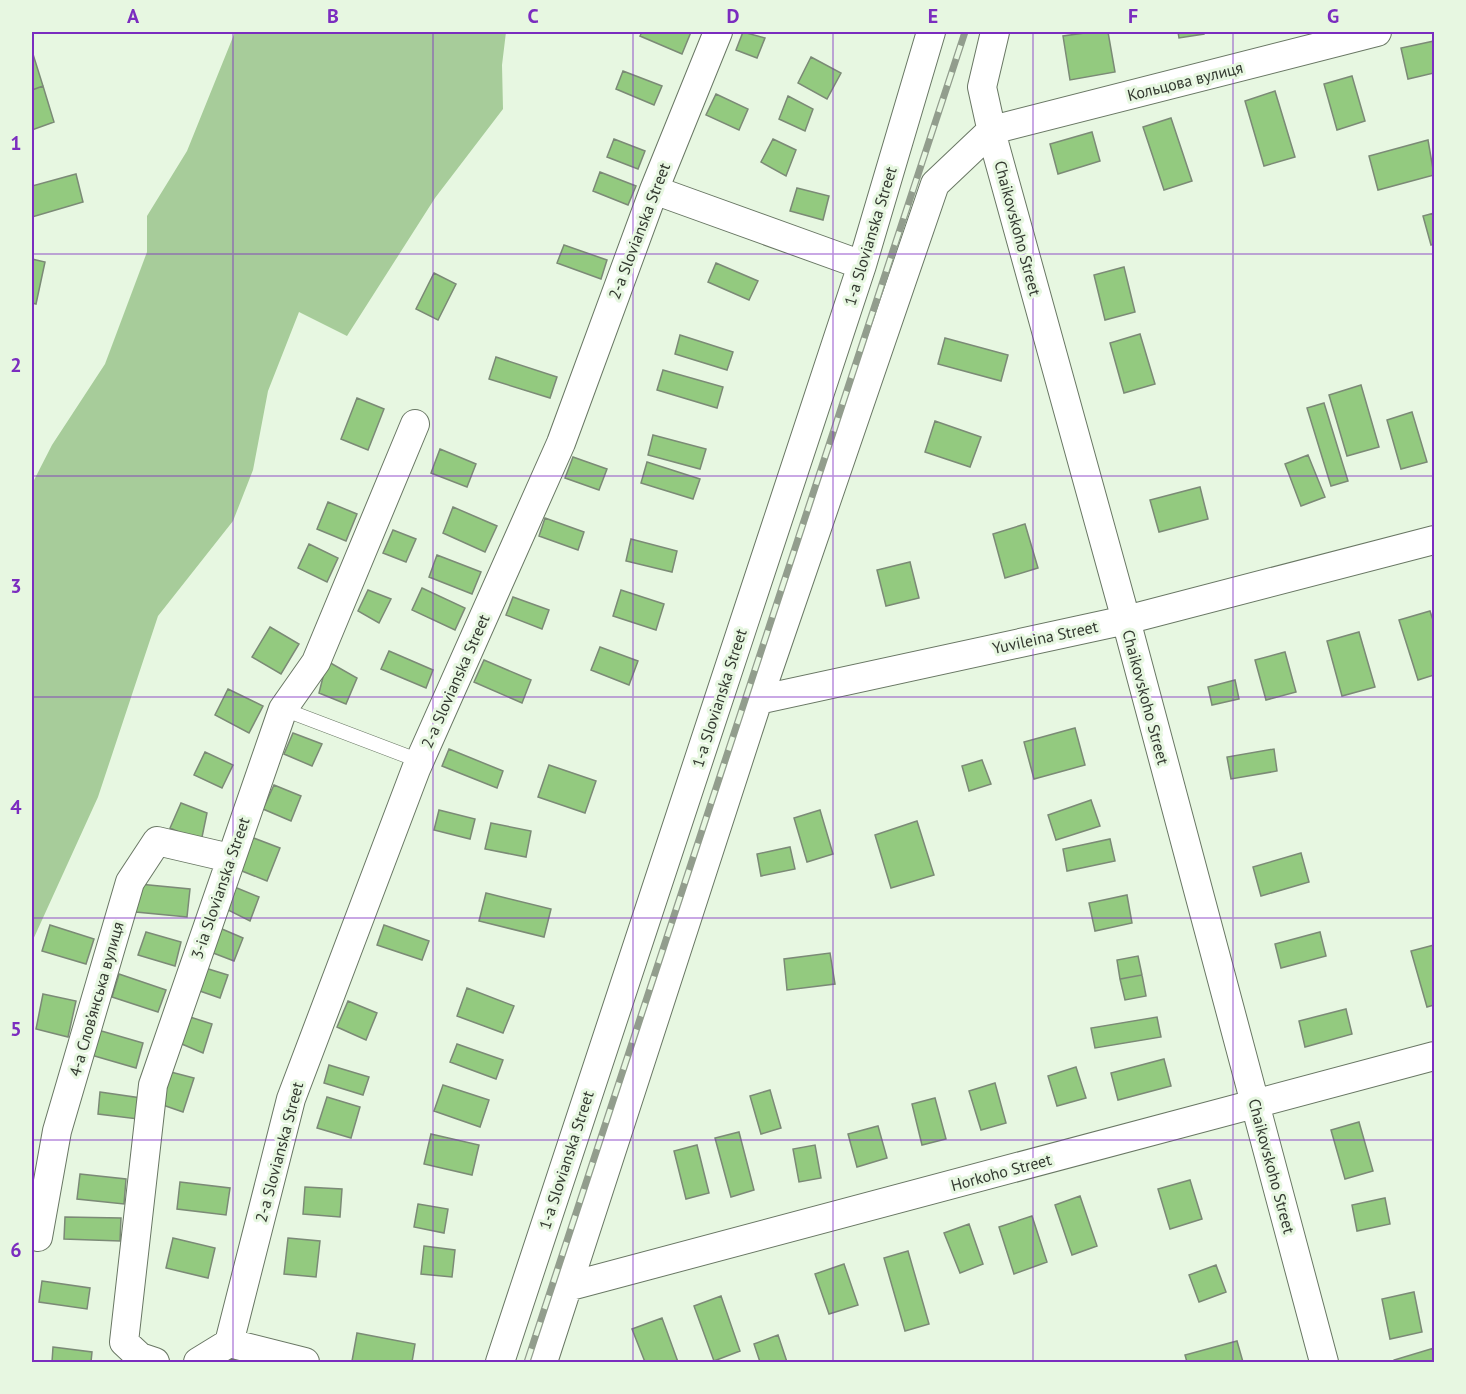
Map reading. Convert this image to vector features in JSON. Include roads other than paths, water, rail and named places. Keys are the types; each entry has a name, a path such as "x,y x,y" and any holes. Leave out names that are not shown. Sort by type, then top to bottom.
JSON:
{"street":[{"name":"2-a Slovianska Street","path":"229,1343 291,1099 420,761 561,443 654,190 718,32"},
{"name":"1-a Slovianska Street","path":"500,1362 862,265 931,32"},
{"name":"Chaikovskoho Street","path":"994,32 982,87 992,130 1126,620 1324,1362"},
{"name":"Кольцова вулиця","path":"992,130 1377,32"},
{"path":"543,1362 758,700 935,184 992,130"},
{"path":"654,190 862,265"},
{"name":"3-ia Slovianska Street","path":"155,1362 140,1357 124,1342 153,1085 283,709 316,662 415,424"},
{"name":"Yuvileina Street","path":"758,700 1126,620 1434,540"},
{"name":"4-а Слов’янська вулиця","path":"38,1236 57,1131 130,882 157,841 230,858"},
{"name":"Horkoho Street","path":"567,1287 1434,1056"},
{"path":"198,1362 229,1343 304,1362"}],"lane":[{"path":"283,709 420,761"}],"railway":[{"path":"527,1362 965,32"}]}
